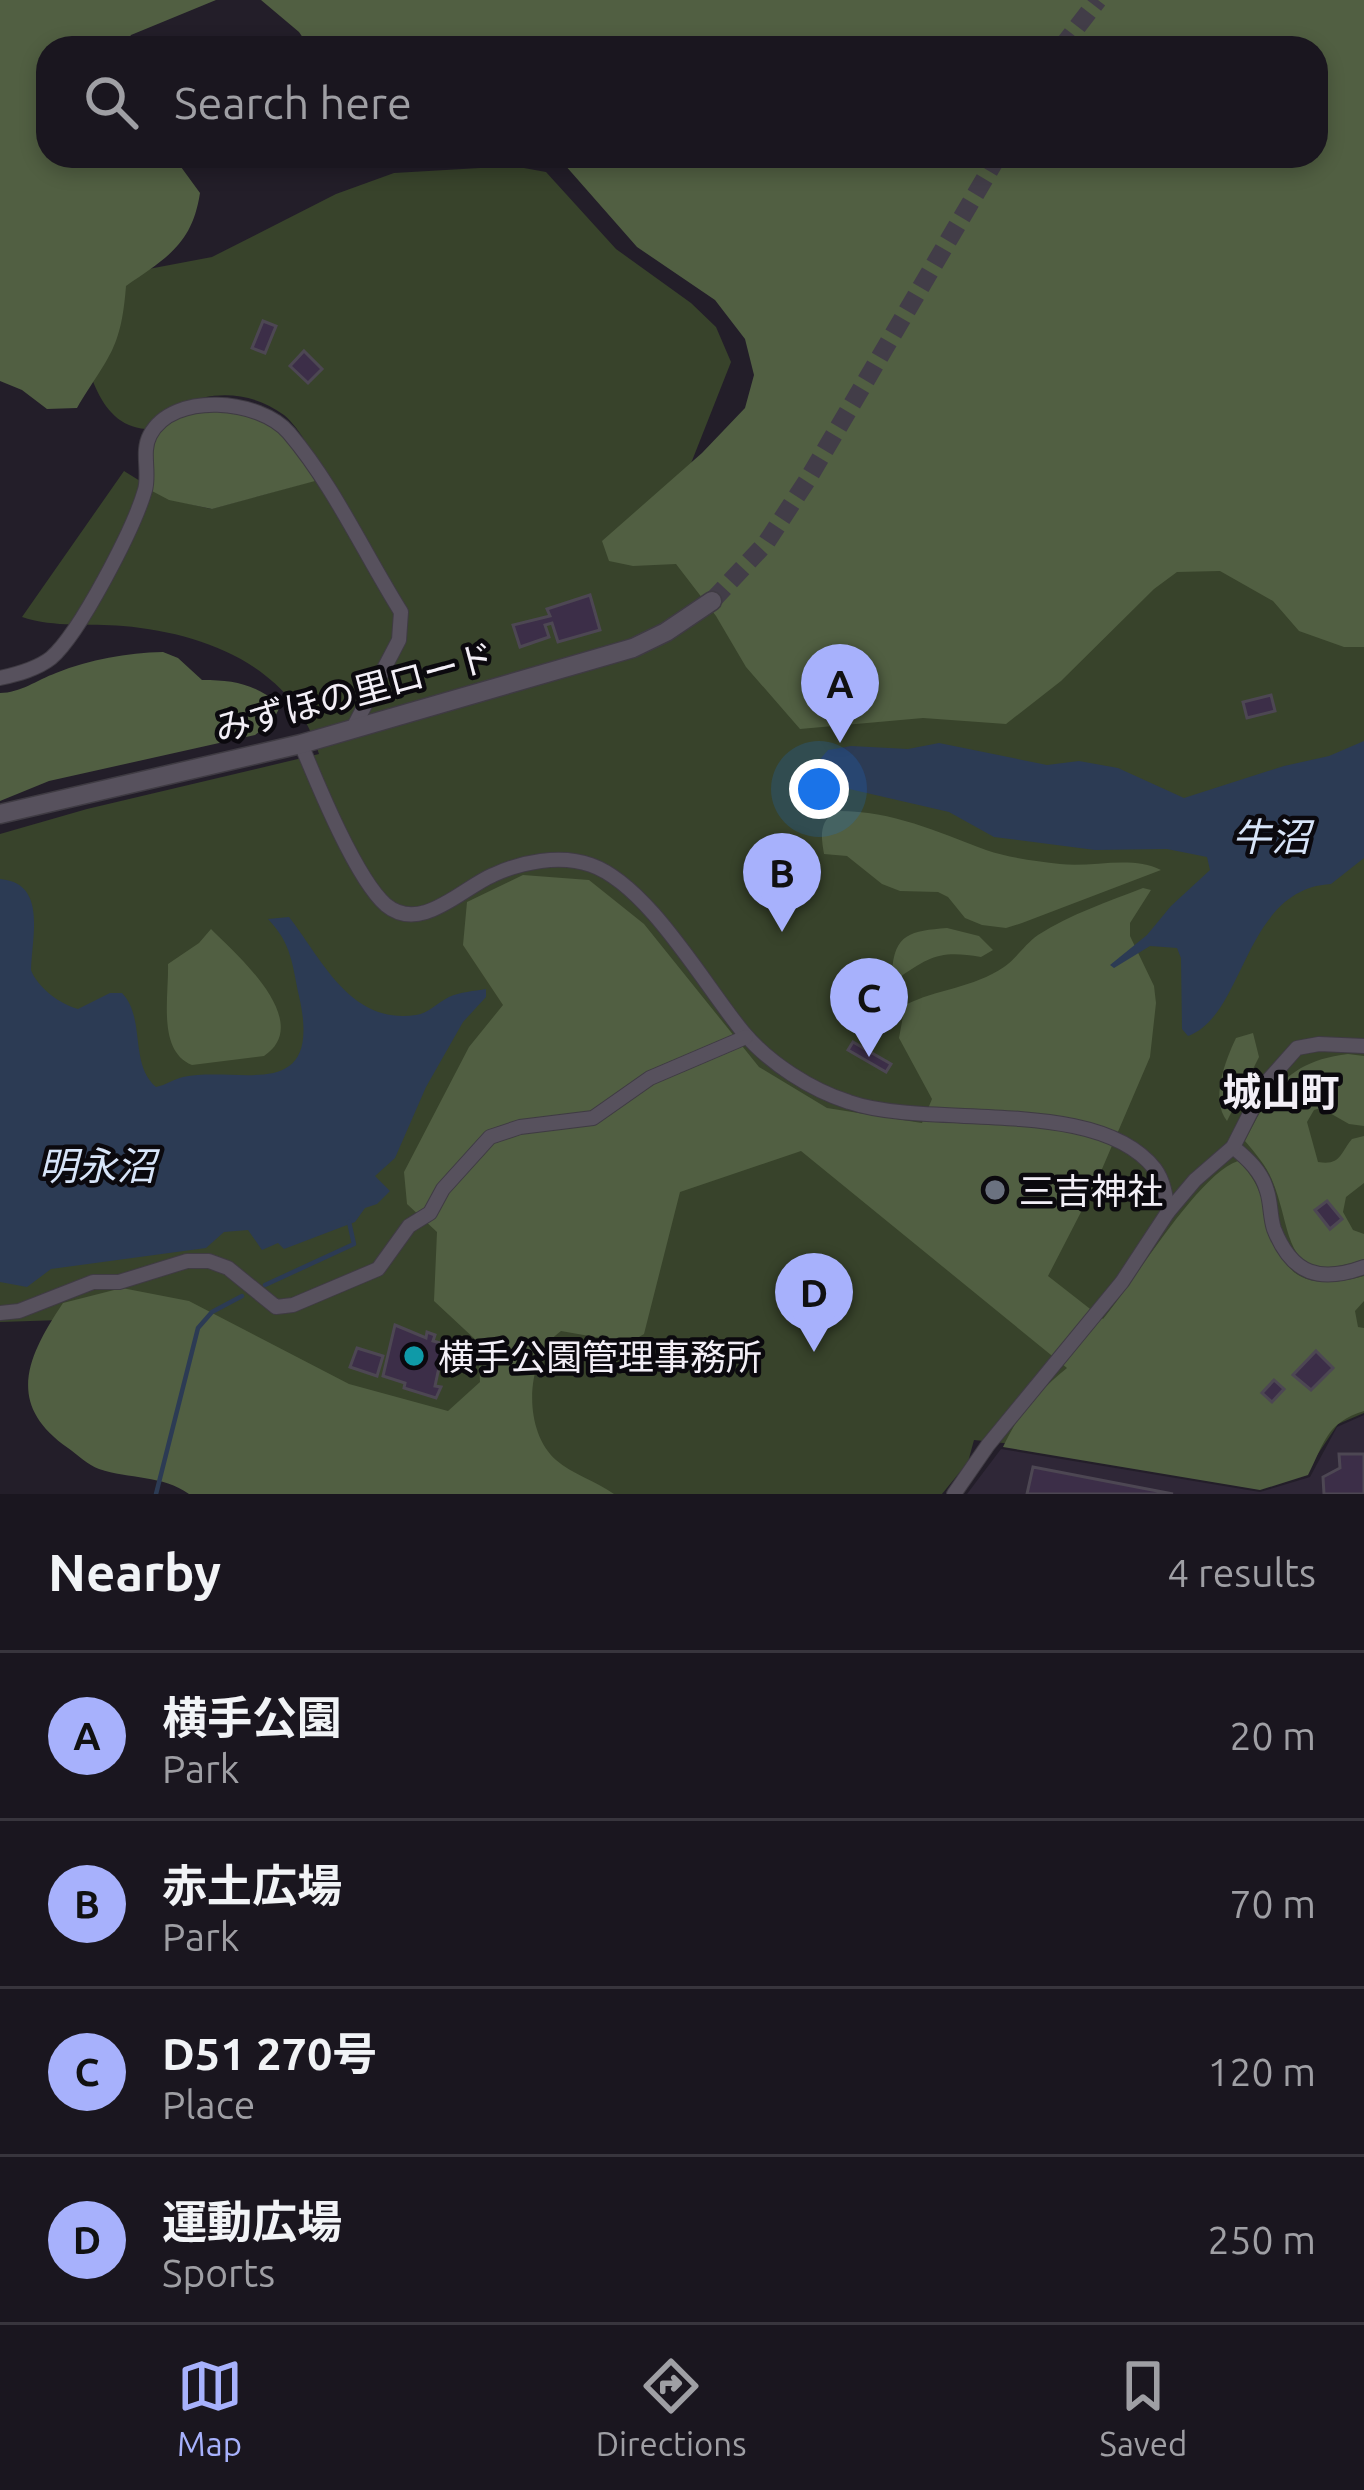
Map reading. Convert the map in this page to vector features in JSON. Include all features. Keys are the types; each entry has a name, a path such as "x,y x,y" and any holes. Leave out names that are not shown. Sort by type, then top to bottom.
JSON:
{"street":[{"path":"0,678 26,672 50,658 74,630 139,509 148,481 146,449 151,433 165,419 192,408 210,403 232,405 261,413 285,428 401,613 399,640 352,730"},
{"name":"みずほの里ロード","path":"0,814 301,744 633,648 712,602"},
{"path":"301,744 364,875 387,906 407,914 428,912 521,863 556,860 591,865 622,885 655,916 746,1037 793,1075 852,1104 1093,1130 1134,1151 1155,1169 1168,1212"},
{"path":"0,1313 19,1312 93,1282 119,1282 187,1261 228,1268 276,1307 293,1306 378,1269 409,1226 430,1213 443,1189 490,1137 520,1127 593,1118 650,1078 746,1037"},
{"path":"954,1494 988,1445 1122,1282 1168,1212 1233,1147 1265,1084 1297,1048 1364,1046"},
{"path":"1233,1147 1251,1162 1267,1188 1274,1228 1292,1262 1311,1273 1337,1277 1364,1267"}],"shaded area":[{"path":"1364,1415 1364,1494 967,1494 1001,1449 1260,1492 1310,1477 1337,1427"}],"green space":[{"path":"0,0 216,0 130,36 36,36 36,168 182,168 200,193 184,238 126,286 116,339 77,408 47,409 0,381"},
{"path":"261,0 1364,0 1364,647 1344,647 1299,631 1273,601 1220,571 1177,572 1061,681 1006,724 923,718 800,729 746,667 716,616 676,564 633,566 609,561 602,541 702,453 745,408 754,375 745,339 715,300 637,247 568,168 1328,168 1328,36 302,36"},
{"path":"1364,29 1364,1413 1338,1424 1305,1473 974,1440 968,1462 942,1494 399,1494 92,1319 0,1322 0,834 319,754 289,698 268,677 214,647 154,630 22,617 124,471 169,499 211,509 327,477 290,421 249,398 230,395 194,400 146,429 129,425 104,403 73,318 138,271 212,257 336,194 394,173 479,168 546,172 616,249 716,327 731,362 671,514 1294,168 1328,168 1328,43"},
{"path":"211,406 274,428 315,481 212,509 169,500 152,491 158,433 175,420"},
{"path":"163,652 178,658 202,680 262,692 281,705 272,722 255,735 49,781 0,801 0,693 95,660"},
{"path":"835,811 894,818 1023,859 1072,865 1137,863 1161,870 1006,928 982,925 965,918 938,892 900,891 882,884 847,856 824,854 822,830"},
{"path":"523,875 589,880 644,924 759,1067 827,1108 922,1123 932,1099 899,1038 905,1005 992,974 1038,935 1076,915 1143,888 1151,890 1130,923 1130,936 1154,986 1150,1057 1096,1183 1048,1276 1103,1319 1186,1207 1222,1170 1238,1161 1254,1181 1288,1266 1304,1278 1328,1282 1364,1276 1364,1301 1355,1311 1358,1327 1364,1328 1364,1411 1334,1428 1308,1475 1260,1490 1003,1447 1030,1403 1067,1368 801,1151 680,1192 644,1334 629,1343 561,1331 540,1357 533,1413 545,1447 562,1465 614,1494 189,1494 157,1480 99,1469 68,1448 36,1414 29,1397 32,1361 63,1303 122,1288 189,1301 349,1384 448,1411 480,1382 478,1342 434,1301 437,1232 407,1204 404,1172 469,1047 503,1005 463,945 467,902"},
{"path":"947,928 979,936 993,950 981,957 936,957 897,979 892,973 893,960 901,942 914,933"},
{"path":"211,929 252,971 276,1007 281,1025 277,1042 264,1056 192,1065 174,1048 167,1021 168,964"},
{"path":"1253,1033 1259,1057 1227,1121 1219,1092 1224,1069 1236,1038"},
{"path":"1348,1054 1364,1056 1364,1126 1349,1124 1321,1108 1307,1122 1318,1162 1336,1160 1352,1139 1364,1136 1364,1183 1346,1197 1343,1212 1353,1230 1364,1234 1364,1259 1318,1266 1304,1261 1295,1250 1270,1175 1245,1141 1283,1081 1310,1064"}],"water":[{"name":"牛沼","path":"1364,741 1364,858 1331,884 1302,891 1280,907 1262,929 1222,1004 1207,1024 1188,1036 1182,1029 1177,948 1150,946 1114,968 1110,965 1147,935 1210,870 1207,857 1167,849 1095,850 994,837 949,812 819,782 816,764 828,750 851,746 908,749 939,743 1047,765 1079,761 1118,768 1184,798 1329,756"},
{"name":"明永沼","path":"0,879 15,883 31,900 31,970 38,983 78,1009 110,993 122,993 134,1015 143,1066 156,1087 183,1077 271,1073 288,1067 299,1053 303,1031 292,964 287,946 268,919 289,917 340,986 373,1010 416,1015 458,994 486,989 486,997 463,1022 426,1087 395,1158 375,1176 390,1191 365,1208 355,1222 284,1249 278,1243 262,1250 248,1230 224,1232 206,1248 51,1269 27,1287 0,1282"}],"building":[{"path":"263,321 276,326 265,353 252,348"},
{"path":"304,351 322,369 308,383 290,366"},
{"path":"590,595 600,630 558,642 552,623 545,625 549,637 520,647 513,625 550,616 547,609"},
{"path":"1271,695 1275,711 1247,718 1243,702"},
{"path":"853,1042 891,1064 886,1072 848,1050"},
{"path":"1327,1201 1342,1219 1330,1229 1315,1210"},
{"name":"横手公園管理事務所","path":"395,1325 426,1338 427,1332 435,1335 433,1341 444,1344 436,1398 383,1376"},
{"path":"357,1348 383,1356 377,1376 350,1367"},
{"path":"1316,1351 1333,1368 1311,1390 1293,1375"},
{"path":"1274,1380 1284,1389 1272,1402 1262,1393"},
{"path":"1339,1454 1364,1454 1364,1494 1324,1494 1323,1477 1340,1468"},
{"path":"1033,1467 1173,1494 1027,1494"}],"waterway":[{"path":"265,1285 354,1244 349,1222"},
{"path":"156,1494 198,1328 212,1312 242,1296"}],"tunnel":[{"path":"1070,36 1098,0"},
{"path":"712,601 766,543 808,479 991,168"}],"place":[{"name":"横手公園","path":"840,743"},
{"name":"赤土広場","path":"782,932"},
{"name":"D51 270号","path":"869,1057"},
{"name":"三吉神社","path":"995,1190"},
{"name":"運動広場","path":"814,1352"},
{"name":"横手公園管理事務所","path":"414,1356"}],"district":[{"name":"城山町","path":"1281,1091"}]}
